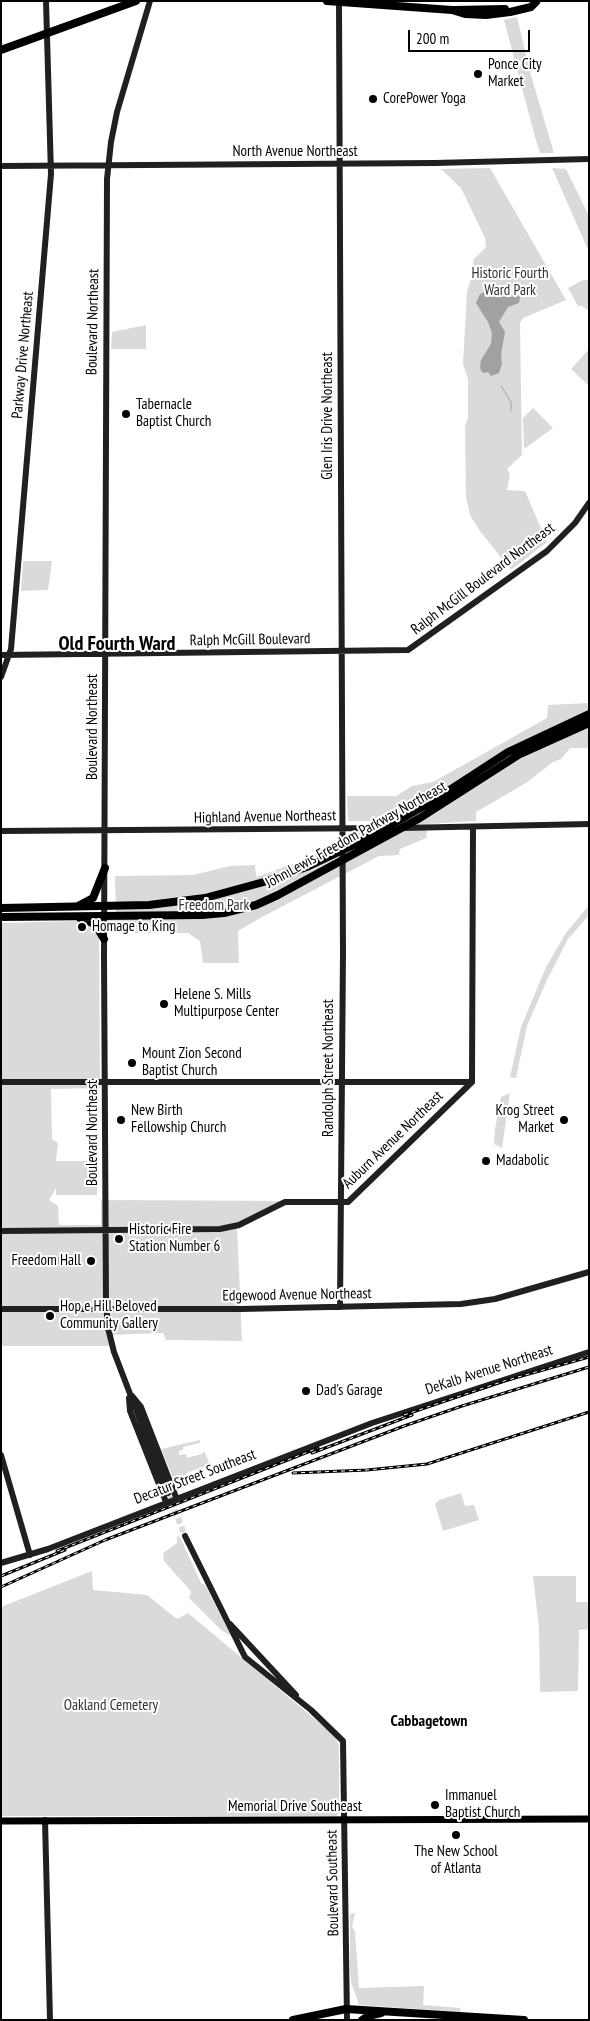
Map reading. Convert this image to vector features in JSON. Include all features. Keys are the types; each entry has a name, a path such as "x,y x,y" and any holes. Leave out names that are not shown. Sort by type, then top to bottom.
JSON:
{"highway":[{"path":"1,50 136,1"},
{"path":"327,1 452,10 466,8 497,10 529,2 538,2"},
{"name":"John Lewis Freedom Parkway Northeast","path":"1,917 76,916 205,898 263,883 295,872 343,851 413,813 518,746 589,714"},
{"name":"John Lewis Freedom Parkway Northeast","path":"1,908 71,908 105,912 212,914 237,910 268,900 420,818 520,754 589,722"},
{"path":"71,908 93,898 105,868"},
{"path":"76,916 95,924 104,939"},
{"path":"293,2020 346,2009 524,2020"},
{"path":"362,2020 368,2016 387,2012"}],"main road":[{"name":"Parkway Drive Northeast","path":"1,678 9,655 51,166 46,1"},
{"name":"Boulevard Northeast","path":"106,1310 104,939 106,655 105,352 108,165 117,112 150,1"},
{"name":"Glen Iris Drive Northeast","path":"339,3 342,829"},
{"name":"North Avenue Northeast","path":"1,166 589,160"},
{"name":"Ralph McGill Boulevard Northeast","path":"408,650 546,551 575,523 589,504"},
{"name":"Ralph McGill Boulevard","path":"1,655 408,650"},
{"name":"Highland Avenue Northeast","path":"1,831 356,829 589,824"},
{"path":"1,1082 472,1082 473,827"},
{"name":"Randolph Street Northeast","path":"340,1307 342,829"},
{"name":"Auburn Avenue Northeast","path":"1,1231 220,1230 239,1225 286,1202 348,1202 472,1082"},
{"name":"Edgewood Avenue Northeast","path":"1,1309 106,1310 461,1304 497,1299 589,1272"},
{"path":"106,1310 112,1346 168,1493"},
{"name":"DeKalb Avenue Northeast","path":"398,1414 589,1352"},
{"path":"129,1392 137,1401 176,1498"},
{"path":"129,1392 130,1411 166,1502"},
{"name":"Decatur Street Southeast","path":"1,1563 30,1555 398,1414"},
{"path":"1,1455 30,1555"},
{"name":"Boulevard Southeast","path":"185,1536 245,1657 304,1704"},
{"name":"Boulevard Southeast","path":"227,1621 304,1704 343,1741 347,2020"},
{"path":"45,1820 50,2020"},
{"name":"Memorial Drive Southeast","path":"1,1821 589,1820"}],"green space":[{"path":"517,17 530,72 554,153 540,153 535,137 504,20"},
{"name":"Historic Fourth Ward Park","path":"490,168 566,300 523,318 520,323 522,455 507,469 510,474 507,490 525,491 547,542 511,570 480,531 470,515 466,497 465,426 468,418 468,379 463,364 467,292 474,269 473,260 486,247 485,238 461,188 441,169"},
{"path":"552,168 566,169 589,216 589,252"},
{"path":"583,280 589,280 589,311 582,306 578,306 568,288"},
{"path":"146,325 146,349 111,349 112,332"},
{"path":"589,349 589,386 571,369"},
{"path":"533,408 553,428 524,449 523,418"},
{"path":"23,561 52,561 48,590 21,591"},
{"name":"Freedom Park","path":"589,703 589,748 570,748 561,759 553,762 526,783 476,812 476,821 428,824 426,838 400,849 399,855 379,856 238,931 239,963 203,963 200,941 188,933 126,933 111,926 99,926 100,1088 51,1089 52,1139 58,1143 56,1161 97,1161 97,1195 56,1195 56,1188 49,1200 58,1206 59,1225 101,1225 101,1200 284,1201 237,1225 242,1341 166,1340 163,1333 159,1333 110,1335 113,1346 1,1346 1,923 116,920 115,876 193,875 230,866 255,865 256,877 304,860 383,821 348,821 347,796 396,796 412,786 433,782 547,718 548,705"},
{"path":"589,905 589,915 568,939 547,980 527,1026 516,1078 510,1077 521,1027 546,967 566,933"},
{"path":"510,1093 502,1148 494,1144 495,1129 501,1097"},
{"path":"200,1440 200,1443 183,1447 183,1450 179,1451 179,1455 186,1454 187,1458 202,1454 204,1451 210,1465 188,1472 185,1477 188,1485 178,1490 161,1449"},
{"path":"461,1493 465,1506 474,1505 479,1520 443,1531 435,1504 439,1500"},
{"path":"177,1536 180,1537 201,1583 205,1585 231,1636 221,1630 189,1598 191,1592 164,1561 163,1553 177,1543"},
{"name":"Oakland Cemetery","path":"92,1571 93,1590 147,1595 177,1619 188,1613 335,1736 339,1745 339,1813 336,1816 1,1816 1,1607"},
{"path":"533,1576 576,1576 576,1602 589,1602 589,1629 579,1630 578,1691 540,1692 539,1628"},
{"path":"355,1913 352,1927 355,1931 359,1988 424,1986 423,2005 460,2008 461,2012 359,2005 351,1982 350,1968 350,1914"}],"shaded area":[{"path":"488,290 508,297 517,295 520,297 519,303 508,307 499,322 505,332 501,354 502,364 499,373 491,376 488,372 484,373 481,371 480,366 481,360 491,344 492,333 488,322 476,303 480,294"},
{"path":"21,1257 78,1257 78,1264 21,1265"}],"waterway":[{"path":"501,386 511,402 511,411"}],"tunnel":[{"path":"168,1493 185,1536"}],"railway":[{"path":"404,1415 504,1381 589,1357"},
{"path":"1,1587 105,1540 404,1426 589,1367"},
{"path":"293,1473 367,1470 427,1464 589,1412"},
{"path":"312,1453 412,1415"},
{"path":"57,1551 318,1448"},
{"path":"1,1576 65,1550"}],"place":[{"name":"Ponce City Market","path":"478,74"},
{"name":"CorePower Yoga","path":"373,99"},
{"name":"Tabernacle Baptist Church","path":"126,414"},
{"name":"Homage to King","path":"82,927"},
{"name":"Helene S. Mills Multipurpose Center","path":"164,1004"},
{"name":"Mount Zion Second Baptist Church","path":"132,1063"},
{"name":"New Birth Fellowship Church","path":"121,1120"},
{"name":"Krog Street Market","path":"564,1120"},
{"name":"Madabolic","path":"486,1161"},
{"name":"Historic Fire Station Number 6","path":"119,1239"},
{"name":"Freedom Hall","path":"91,1261"},
{"name":"Hop e Hill Beloved Community Gallery","path":"50,1316"},
{"name":"Dad's Garage","path":"306,1391"},
{"name":"Immanuel Baptist Church","path":"435,1805"},
{"name":"The New School of Atlanta","path":"456,1835"}],"district":[{"name":"Old Fourth Ward","path":"117,644"},
{"name":"Cabbagetown","path":"429,1721"}]}
